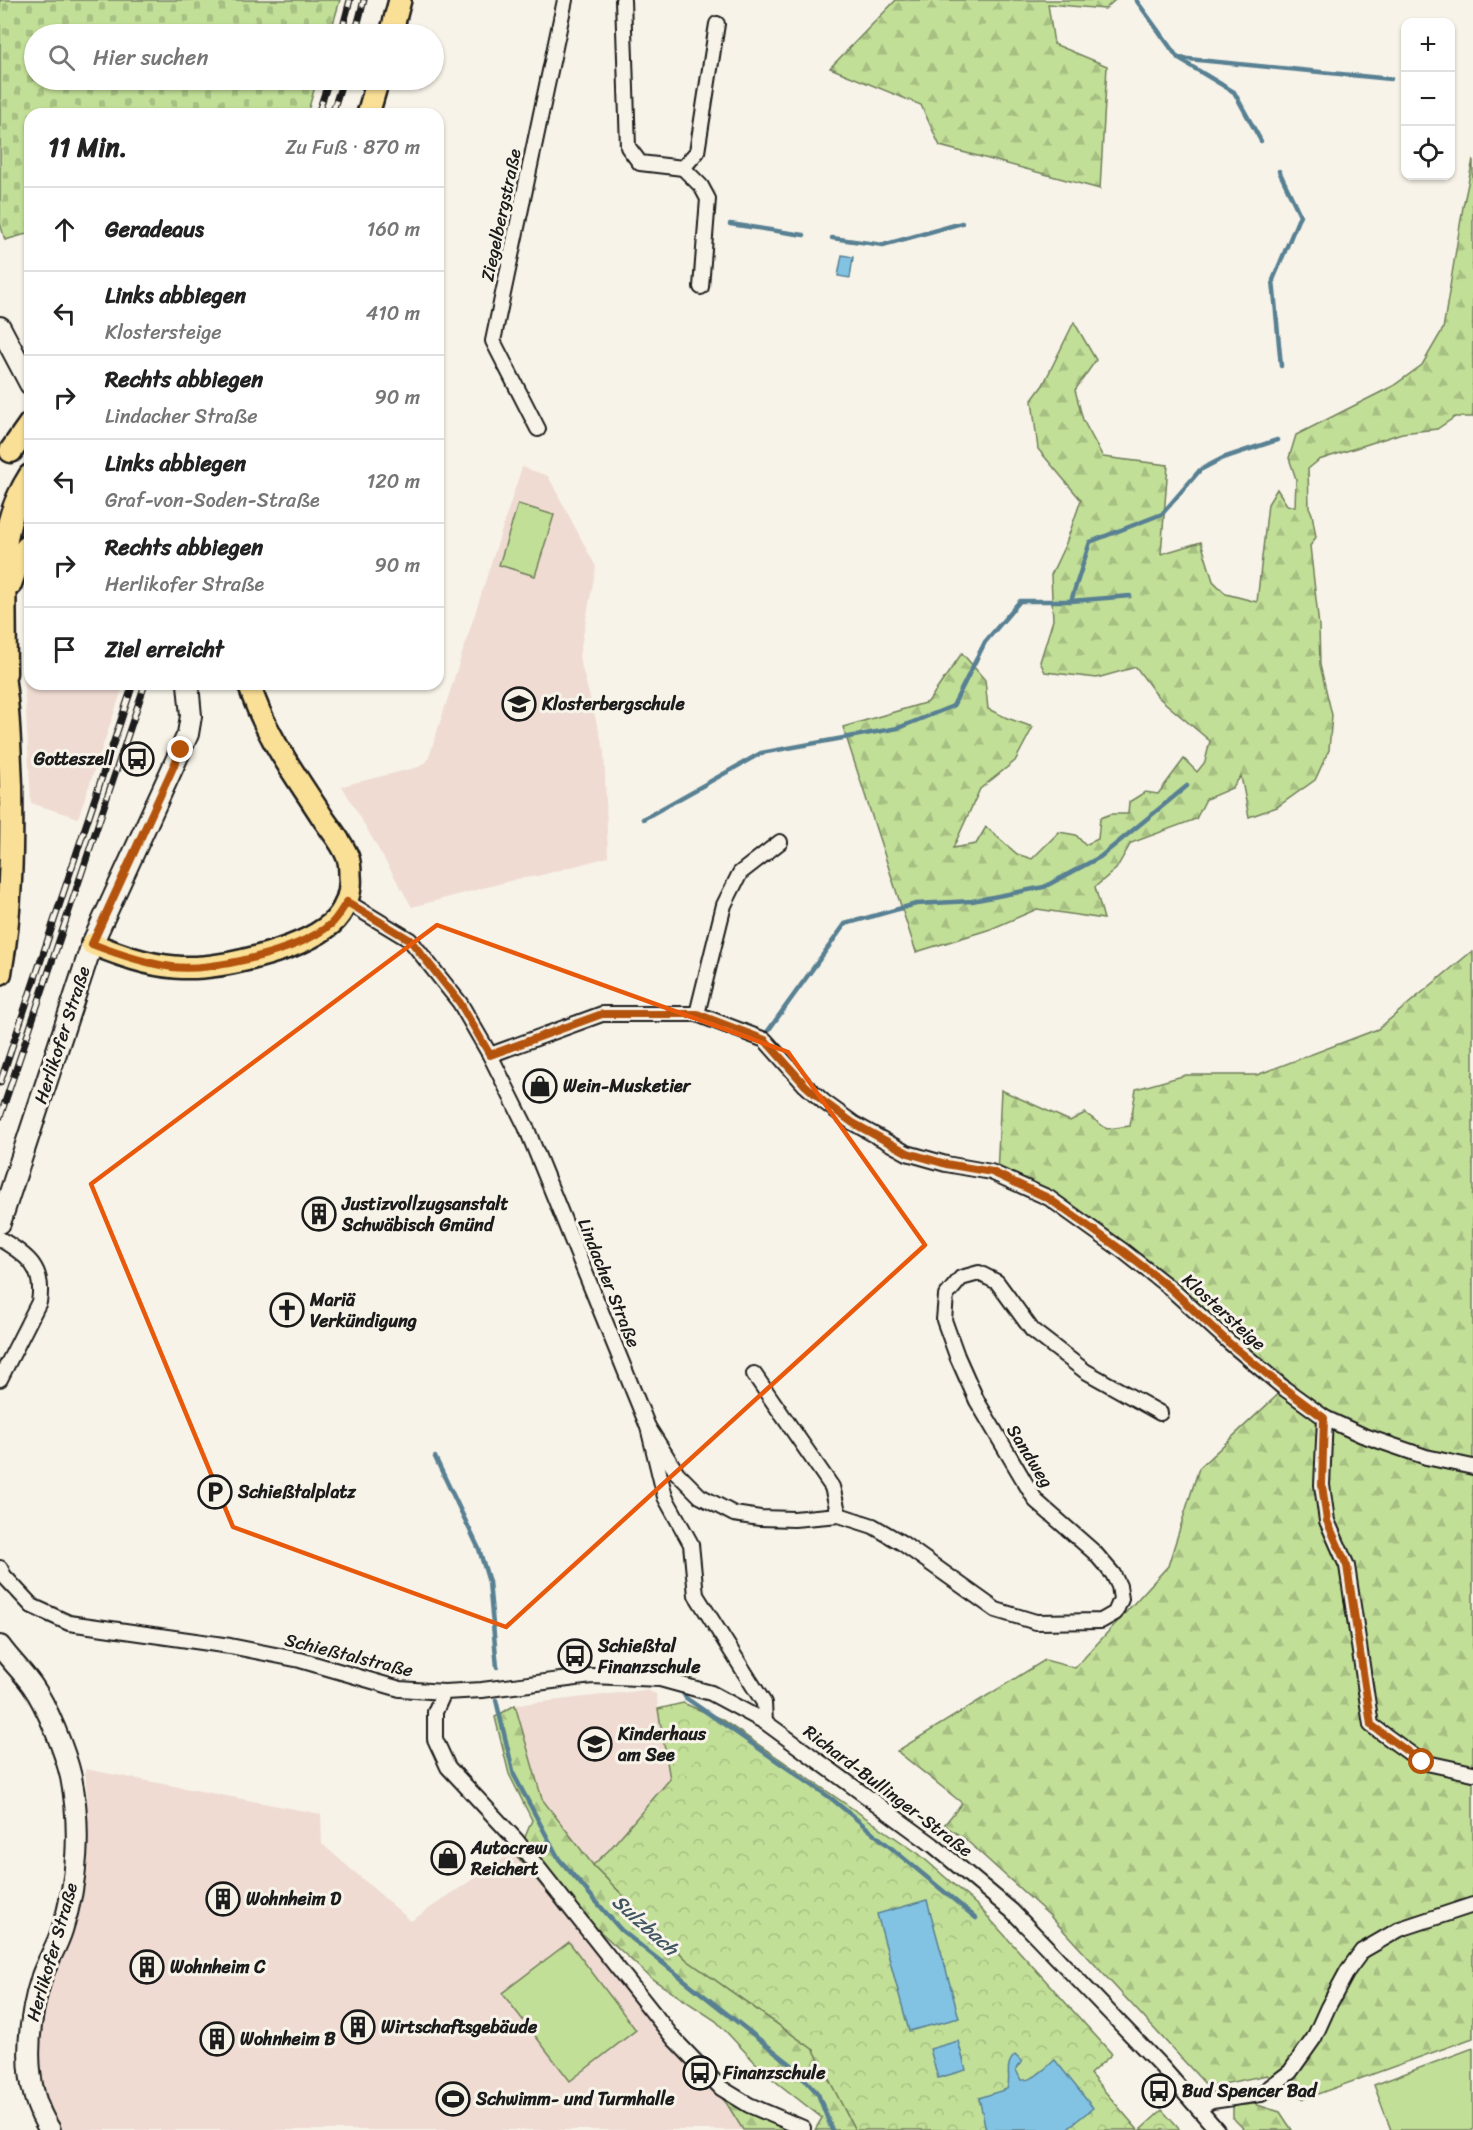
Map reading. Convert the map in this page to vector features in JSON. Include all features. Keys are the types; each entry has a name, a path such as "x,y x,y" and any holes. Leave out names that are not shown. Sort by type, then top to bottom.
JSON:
{"highway":[{"path":"14,450 24,434"},
{"path":"6,690 4,554 8,520 24,488"},
{"path":"4,603 18,561 24,552"},
{"path":"0,658 9,717 12,839 10,894 0,973"}],"main road":[{"path":"394,24 400,0"},
{"path":"370,108 375,90"},
{"path":"0,327 24,373"},
{"name":"Herlikofer Straße","path":"0,1223 92,944 188,734 191,716 189,690"},
{"path":"92,944 142,961 174,967 200,968 239,961 283,949 312,937 332,923 347,902 351,881 348,858 276,746 256,706 251,690"},
{"name":"Herlikofer Straße","path":"0,1646 33,1686 55,1731 71,1776 76,1816 76,1858 72,1890 62,1931 43,1974 32,2013 29,2053 33,2088 43,2120 50,2130"}],"street":[{"name":"Ziegelbergstraße","path":"538,429 493,341 564,0"},
{"path":"623,0 628,147 639,163 683,168 701,186 708,199 701,287"},
{"path":"683,168 697,152 717,24"},
{"path":"697,1014 724,905 729,894 740,873 780,843"},
{"name":"Lindacher Straße","path":"347,902 410,940 460,1003 490,1055 526,1127 648,1427 665,1497 691,1544 696,1595 764,1703 765,1722"},
{"name":"Klostersteige","path":"490,1055 602,1014 697,1014 765,1040 805,1085 853,1123 908,1153 946,1164 992,1172 1048,1198 1123,1251 1170,1288 1228,1342 1324,1418 1362,1435 1426,1457 1473,1467"},
{"path":"0,1239 21,1251 31,1263 39,1275 41,1289 39,1302 0,1378"},
{"name":"Sandweg","path":"648,1427 677,1473 700,1496 734,1514 760,1518 794,1519 839,1515 873,1526 902,1543 996,1610 1036,1622 1065,1623 1101,1621 1115,1613 1121,1599 1119,1586 1113,1574 1094,1552 1035,1501 977,1401 957,1356 944,1320 946,1296 961,1278 979,1273 997,1282 1032,1330 1085,1371 1160,1413"},
{"path":"754,1374 832,1487 839,1515"},
{"path":"1324,1418 1322,1485 1327,1521 1347,1566 1371,1725 1422,1762 1473,1773"},
{"name":"Schießtalstraße","path":"0,1569 32,1606 69,1623 230,1646 300,1660 400,1689 444,1692"},
{"name":"Richard-Bullinger-Straße","path":"444,1692 592,1676 660,1679 711,1693 765,1722 933,1845 1012,1911 1161,2066 1218,2130"},
{"path":"444,1692 435,1712 435,1739 448,1767 517,1841 674,2039 721,2088 749,2105 803,2128"},
{"path":"1198,2108 1212,2101 1262,2094 1290,2072 1314,2038 1348,1970 1362,1951 1400,1929 1473,1905"}],"highlighted area":[{"path":"437,925 788,1052 925,1245 506,1627 233,1527 91,1184"}],"shaded area":[{"name":"Klosterbergschule","path":"522,467 548,476 596,567 579,657 604,750 608,857 412,907 342,786 419,767 428,760"},
{"path":"25,690 122,690 78,818 31,803"},
{"name":"Kinderhaus am See","path":"646,1690 656,1694 670,1779 609,1850 593,1865 542,1799 515,1705"},
{"path":"85,1769 321,1814 322,1844 411,1921 513,1852 727,2104 743,2130 63,2130 48,2102 38,2064 39,2020 88,1867"}],"green space":[{"path":"0,0 340,0 333,24 24,24 24,90 314,90 309,108 24,108 24,235 5,240 0,223"},
{"path":"896,0 1115,0 1105,9 1048,4 1054,44 1107,66 1100,189 940,146 921,105 830,68"},
{"path":"1473,160 1473,417 1455,417 1437,429 1402,433 1319,460 1308,469 1309,507 1316,537 1310,546 1319,626 1320,665 1332,715 1329,750 1315,780 1277,807 1249,817 1241,776 1232,788 1206,799 1196,819 1131,843 1116,869 1095,887 1104,919 1037,909 991,929 916,952 843,727 928,702 962,653 985,680 988,709 1033,727 1015,761 980,789 953,848 976,844 986,827 1017,854 1032,859 1059,832 1076,835 1085,845 1098,839 1100,818 1111,814 1128,814 1129,802 1145,792 1158,794 1184,759 1197,772 1205,762 1210,741 1158,697 1136,667 1097,678 1045,672 1040,662 1053,620 1051,575 1066,543 1081,500 1038,449 1032,400 1043,385 1074,322 1096,360 1075,390 1083,420 1103,457 1168,465 1161,554 1201,542 1213,581 1226,594 1257,602 1268,504 1277,489 1287,505 1295,507 1296,479 1289,458 1296,435 1393,386 1422,365 1443,329"},
{"path":"518,504 554,515 535,576 499,565"},
{"path":"1473,952 1473,2038 1304,2099 1267,2075 1208,2087 1049,1915 965,1839 944,1825 962,1803 897,1751 1045,1660 1075,1668 1168,1566 1199,1468 1284,1389 1049,1198 997,1175 1001,1090 1070,1121 1085,1113 1107,1129 1130,1126 1136,1089 1186,1075 1257,1075 1378,1029"},
{"path":"683,1703 721,1719 919,1854 979,1907 1112,2054 1090,2074 1138,2130 855,2130 814,2050 687,1960 593,1865 609,1850 670,1779 658,1709"},
{"path":"515,1705 542,1799 593,1865 687,1960 814,2050 855,2130 815,2130 822,2118 766,2074 716,2021 652,1979 582,1915 626,1976 730,2088 798,2130 743,2130 727,2104 513,1852 525,1837 532,1820 509,1774 495,1717"},
{"path":"569,1942 636,2030 570,2081 502,1993"},
{"path":"1473,2048 1473,2130 1391,2130 1374,2085"},
{"path":"1254,2104 1280,2112 1292,2130 1245,2130 1233,2118 1233,2106"},
{"path":"1162,2110 1180,2130 1140,2130"}],"water":[{"path":"842,255 853,257 850,278 838,276"},
{"path":"927,1900 959,2018 909,2031 877,1914"},
{"path":"958,2041 966,2070 938,2078 930,2049"},
{"path":"1015,2055 1022,2062 1016,2070 1021,2080 1035,2076 1055,2060 1093,2108 1069,2127 1070,2130 986,2130 979,2098 1007,2089 1009,2063"}],"waterway":[{"path":"1136,0 1178,58 1391,79"},
{"path":"1179,59 1234,92 1261,141"},
{"path":"1279,171 1300,215 1273,280 1281,366"},
{"path":"832,238 883,245 962,223"},
{"path":"730,224 804,235"},
{"path":"643,819 761,753 898,728 953,706 985,642 1020,601 1071,601 1090,542 1162,514 1200,470 1223,458 1277,440"},
{"path":"1071,601 1130,596"},
{"path":"765,1035 845,924 916,904 972,901 1044,887 1100,857 1187,786"},
{"name":"Sulzbach","path":"435,1457 479,1549 489,1582 497,1667"},
{"path":"683,1693 686,1698 832,1799 976,1918"},
{"name":"Sulzbach","path":"496,1700 514,1775 559,1859 621,1930 793,2066 818,2094 832,2130"}],"railway":[{"path":"344,24 350,0"},
{"path":"358,24 364,0"},
{"path":"320,108 326,90"},
{"path":"334,108 340,90"},
{"path":"0,1083 131,690"},
{"path":"0,1117 143,690"}],"place":[{"name":"Klosterbergschule","path":"519,704"},
{"name":"Gotteszell","path":"137,759"},
{"name":"Wein-Musketier","path":"540,1086"},
{"name":"Justizvollzugsanstalt Schwäbisch Gmünd","path":"319,1214"},
{"name":"Mariä Verkündigung","path":"287,1310"},
{"name":"Schießtalplatz","path":"215,1492"},
{"name":"Schießtal Finanzschule","path":"575,1656"},
{"name":"Kinderhaus am See","path":"595,1744"},
{"name":"Autocrew Reichert","path":"448,1858"},
{"name":"Wohnheim D","path":"223,1899"},
{"name":"Wohnheim C","path":"147,1967"},
{"name":"Wirtschaftsgebäude","path":"358,2027"},
{"name":"Wohnheim B","path":"217,2039"},
{"name":"Finanzschule","path":"700,2073"},
{"name":"Bud Spencer Bad","path":"1159,2091"},
{"name":"Schwimm- und Turmhalle","path":"453,2099"}],"route":[{"path":"181,750 92,944 142,961 174,967 200,968 239,961 283,949 312,937 332,923 347,902 410,940 460,1003 490,1055 602,1014 697,1014 765,1040 805,1085 824,1102 853,1123 908,1153 946,1164 992,1172 1048,1198 1123,1251 1170,1288 1228,1342 1324,1418 1322,1485 1327,1521 1347,1566 1371,1725 1422,1762"}]}
